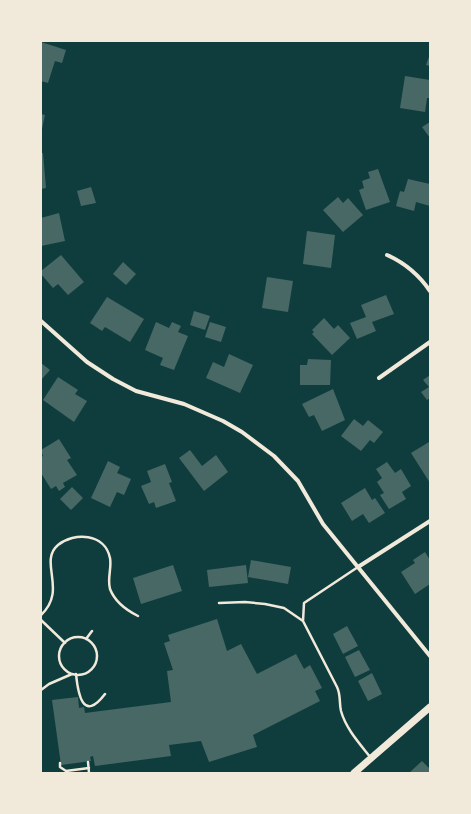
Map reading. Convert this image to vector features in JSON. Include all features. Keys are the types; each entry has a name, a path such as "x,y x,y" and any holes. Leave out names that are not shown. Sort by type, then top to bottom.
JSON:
{"street":[{"path":"387,254 401,261 421,278 430,291"},
{"path":"41,321 82,358 113,379 136,391 200,410 223,421 259,444 274,456 298,481 323,524 430,656"},
{"path":"379,378 430,342"},
{"path":"358,567 430,521"},
{"path":"354,773 430,707"}],"lane":[{"path":"303,621 304,603 358,567"},
{"path":"218,603 245,602 284,608 303,621 338,687 341,696 341,710 350,731 371,759"}],"path":[{"path":"41,615 47,610 53,599 54,587 50,567 51,556 55,547 66,539 84,536 93,538 105,549 110,557 108,579 110,589 118,602 126,610 138,616"},
{"path":"41,620 65,643"},
{"path":"86,639 92,630"},
{"path":"41,690 49,684 74,674 88,671 96,661 96,652 93,644 86,639 77,637 69,639 59,653 60,662 64,669 74,674"},
{"path":"74,674 79,698 82,702 87,705 94,705 99,702 105,694"},
{"path":"88,762 89,773"},
{"path":"60,763 60,767 66,771 89,768"}],"building":[{"path":"41,42 66,50 62,63 55,61 48,83 41,81"},
{"path":"430,54 430,66 426,65"},
{"path":"405,76 430,80 430,98 427,98 425,112 400,108"},
{"path":"41,114 45,115 42,129 41,129"},
{"path":"430,122 430,138 422,127"},
{"path":"41,153 43,153 46,188 41,189"},
{"path":"378,169 390,202 366,210 359,190 364,188 362,181 370,178 368,172"},
{"path":"408,179 430,184 430,206 416,202 414,211 396,206 400,191 404,192"},
{"path":"91,187 96,203 81,206 77,191"},
{"path":"338,197 343,203 348,198 363,215 343,232 323,210"},
{"path":"59,213 65,241 41,246 41,218"},
{"path":"307,231 335,235 331,268 303,264"},
{"path":"61,255 84,282 68,295 58,284 53,288 41,274 41,271"},
{"path":"123,262 136,274 126,285 113,274"},
{"path":"267,277 293,281 288,312 262,308"},
{"path":"386,295 394,314 372,322 376,331 357,339 350,323 366,317 361,305"},
{"path":"107,297 144,319 130,342 105,327 102,331 90,323"},
{"path":"194,311 210,316 205,330 190,325"},
{"path":"324,318 334,329 338,325 350,338 332,355 312,334 314,332 312,330"},
{"path":"156,322 169,328 172,322 181,326 178,332 188,336 174,370 160,365 163,358 145,350"},
{"path":"210,322 226,327 221,342 205,337"},
{"path":"229,354 253,365 240,393 206,378 213,362 224,367"},
{"path":"308,359 331,360 330,385 300,385 300,365 307,365"},
{"path":"41,363 50,370 41,380"},
{"path":"430,375 430,398 427,400 421,392 429,387 423,380"},
{"path":"58,377 78,390 75,394 87,401 74,422 43,400"},
{"path":"333,389 345,420 322,431 314,415 309,417 302,404"},
{"path":"354,419 363,426 368,420 383,432 374,443 370,440 361,451 341,436"},
{"path":"59,439 71,458 67,460 77,475 63,483 65,487 59,491 56,486 51,489 41,473 41,457 43,456 41,450"},
{"path":"429,442 430,443 430,483 411,453"},
{"path":"190,450 202,466 216,455 228,472 204,491 179,458"},
{"path":"108,461 120,467 117,473 131,479 124,495 117,492 110,507 91,498"},
{"path":"387,462 395,473 401,469 411,486 402,492 406,499 389,509 380,495 384,493 377,482 382,478 376,469"},
{"path":"165,464 172,482 169,483 176,501 156,508 154,502 149,504 141,486 151,482 147,471"},
{"path":"72,487 83,498 71,510 60,499"},
{"path":"365,488 372,500 375,498 385,513 369,523 363,514 352,521 341,503"},
{"path":"425,552 430,560 430,584 415,594 401,572 415,563 413,560"},
{"path":"251,560 291,567 288,584 248,577"},
{"path":"173,565 182,591 141,604 133,578"},
{"path":"246,565 248,583 209,587 207,570"},
{"path":"217,619 227,651 241,644 257,674 296,654 304,669 310,665 322,688 315,691 320,701 253,735 257,747 209,762 201,741 169,745 171,756 95,766 93,756 90,757 91,761 61,765 52,700 78,697 79,708 84,707 85,713 171,702 167,671 173,670 164,643 170,641 168,635"},
{"path":"347,626 358,646 343,654 333,634"},
{"path":"359,650 370,670 355,677 345,657"},
{"path":"372,673 382,694 368,701 358,681"},
{"path":"422,761 429,768 430,767 430,773 409,773"}]}
